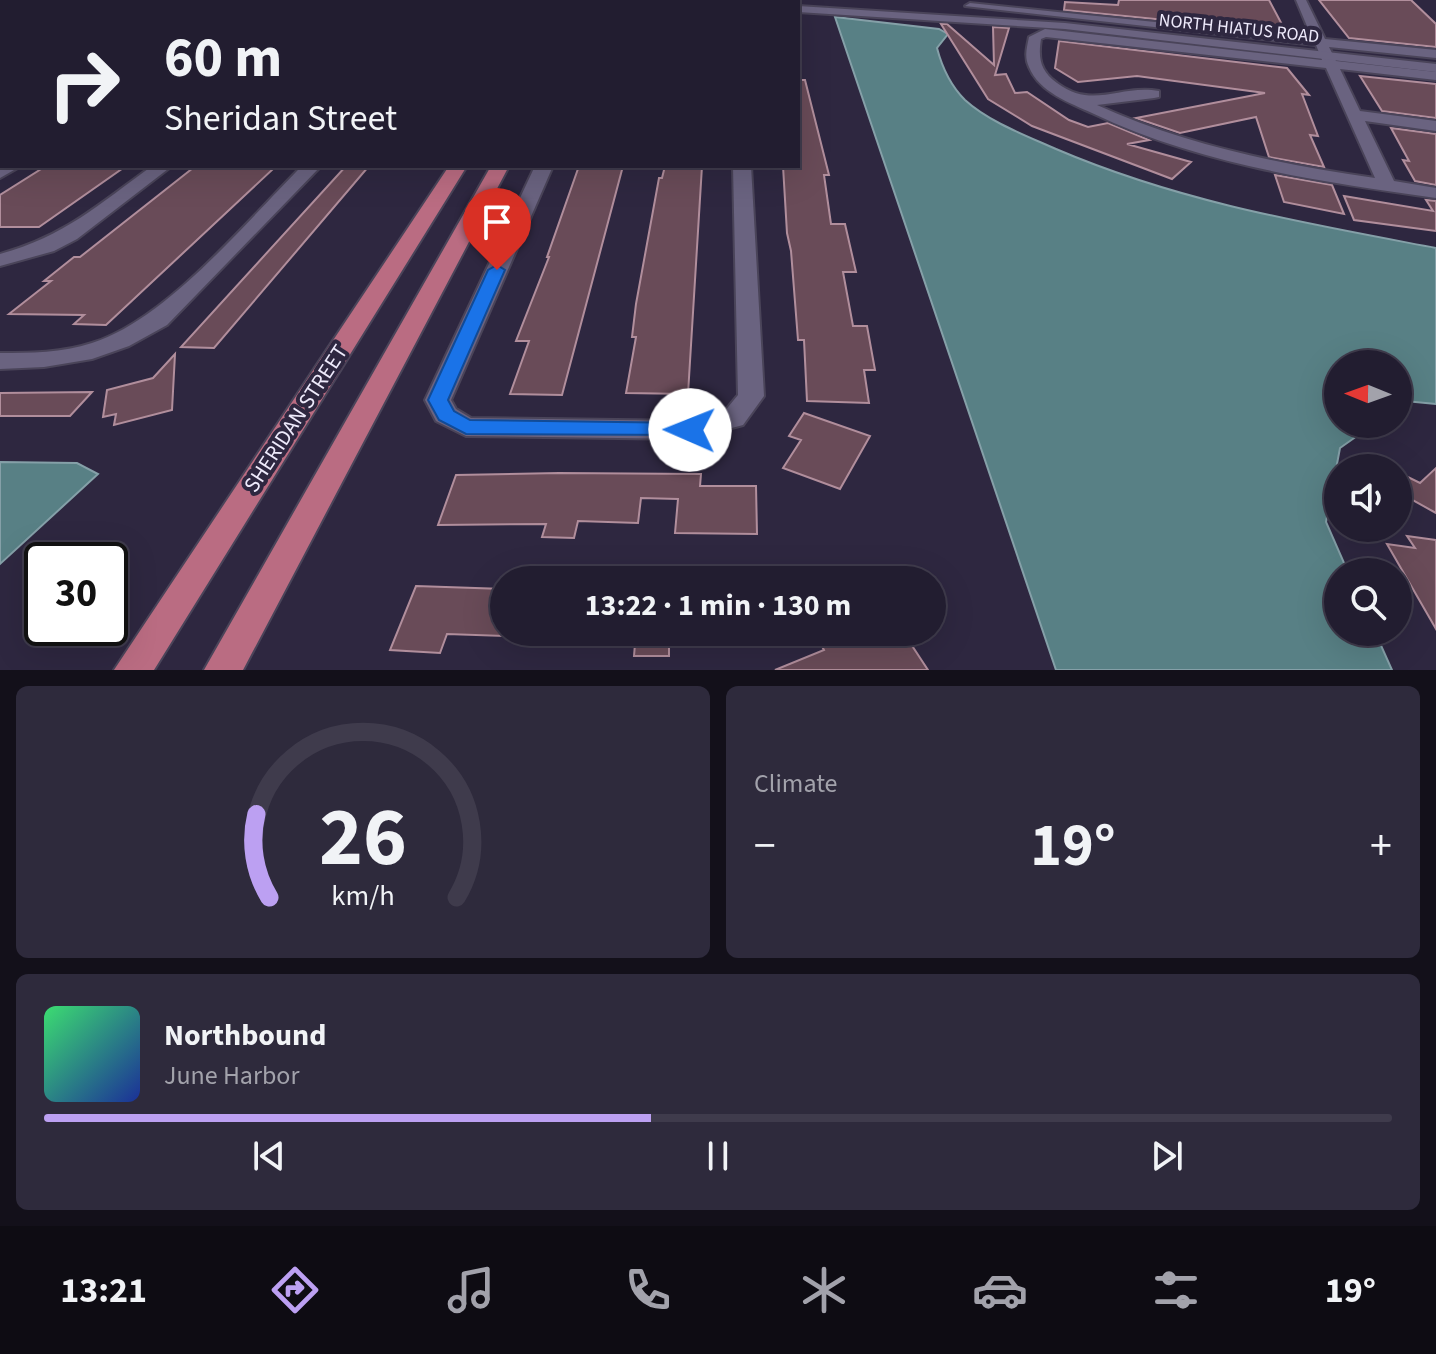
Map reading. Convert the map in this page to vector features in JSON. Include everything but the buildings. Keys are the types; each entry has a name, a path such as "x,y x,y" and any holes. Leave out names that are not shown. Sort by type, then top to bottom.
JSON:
{"main road":[{"name":"SHERIDAN STREET","path":"133,670 457,168"},
{"path":"223,670 499,168"}],"street":[{"path":"1301,0 1387,186"},
{"name":"NORTH HIATUS ROAD","path":"800,6 967,9 1436,68"},
{"path":"1436,54 1323,52 1045,33 1035,37 1032,60 1038,73 1080,102 1175,142 1244,163 1436,193"},
{"path":"1323,52 1436,76"},
{"name":"NORTH HIATUS ROAD","path":"1323,52 1436,62"},
{"path":"1080,102 1154,94"},
{"path":"1354,115 1436,126"},
{"path":"0,260 47,247 70,235 160,168"},
{"path":"0,361 48,361 98,352 131,338 169,310 310,168"},
{"path":"543,168 438,400 446,415 466,427 690,430 733,419 751,396 742,168"}],"shaded area":[{"path":"835,17 939,29 948,34 937,48 947,76 965,100 1009,128 1056,149 1196,197 1436,248 1436,404 1412,402 1412,350 1324,350 1324,438 1354,438 1340,448 1339,454 1324,454 1324,542 1335,542 1342,558 1324,558 1324,646 1381,646 1392,670 1056,670"},
{"path":"0,462 77,463 98,474 0,564"}],"route":[{"path":"497,270 438,400 446,415 466,427 690,430"}]}
